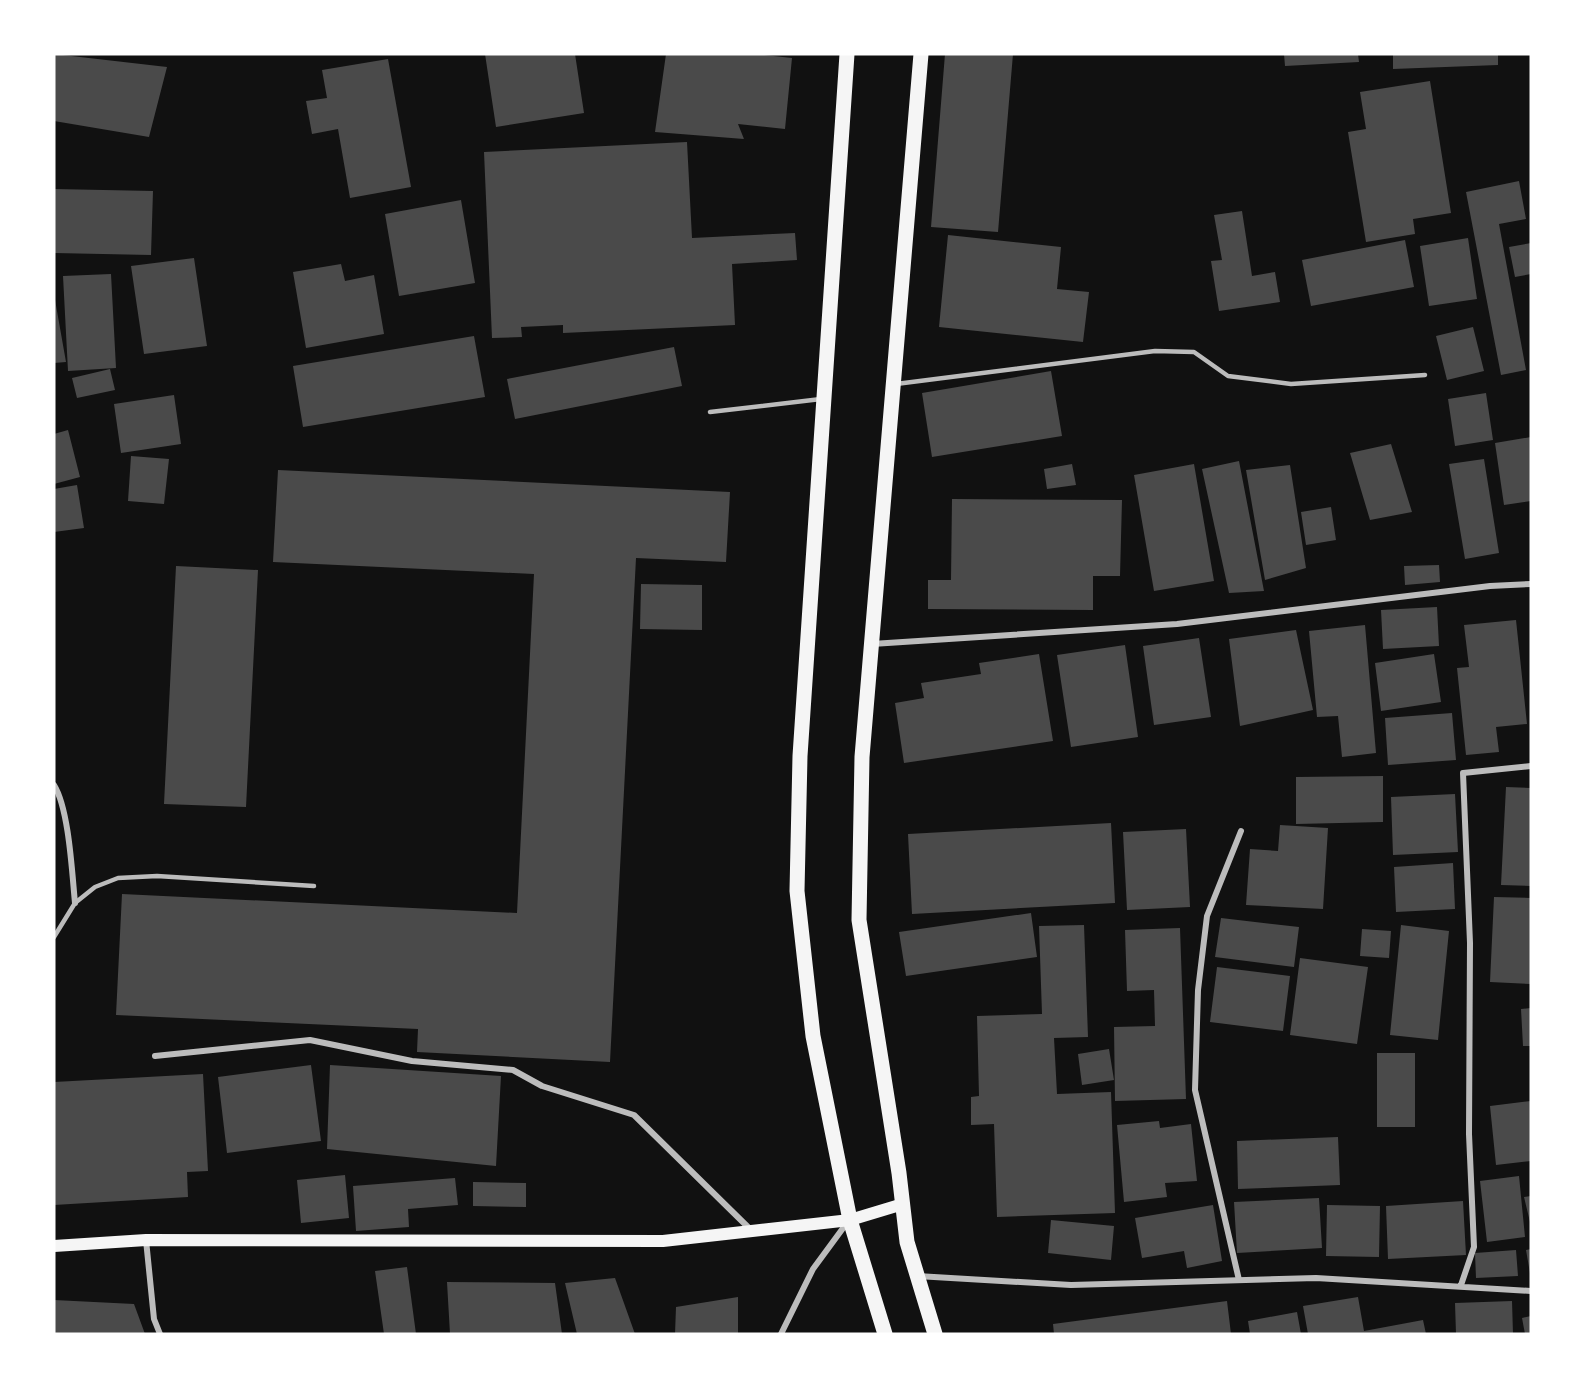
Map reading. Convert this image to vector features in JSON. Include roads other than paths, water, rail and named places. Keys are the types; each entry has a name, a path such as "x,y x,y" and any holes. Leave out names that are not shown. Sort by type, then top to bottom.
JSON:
{"main road":[{"path":"848,54 800,745 796,891 813,1036 850,1220 885,1334"},
{"path":"921,54 862,757 860,920 907,1242 935,1334"},
{"path":"54,1245 146,1240 663,1241 850,1220 903,1204"}],"street":[{"path":"870,644 1177,624 1490,585 1531,584"},
{"path":"1461,1285 1474,1247 1469,1134 1470,943 1463,773 1531,766"},
{"path":"54,785 59,793 69,842 75,903"},
{"path":"1239,1280 1195,1090 1198,990 1207,916 1241,831"},
{"path":"155,1056 310,1040 412,1061 513,1070 542,1086 634,1115 752,1231"},
{"path":"782,1334 813,1269 850,1220"},
{"path":"146,1240 154,1319 160,1334"},
{"path":"918,1276 1071,1286 1316,1278 1531,1291"}],"lane":[{"path":"893,384 903,385 1058,362 1155,351 1194,352 1228,376 1291,384 1425,375"},
{"path":"710,412 824,398"},
{"path":"54,937 75,903 95,887 118,878 156,876 314,886"}]}
